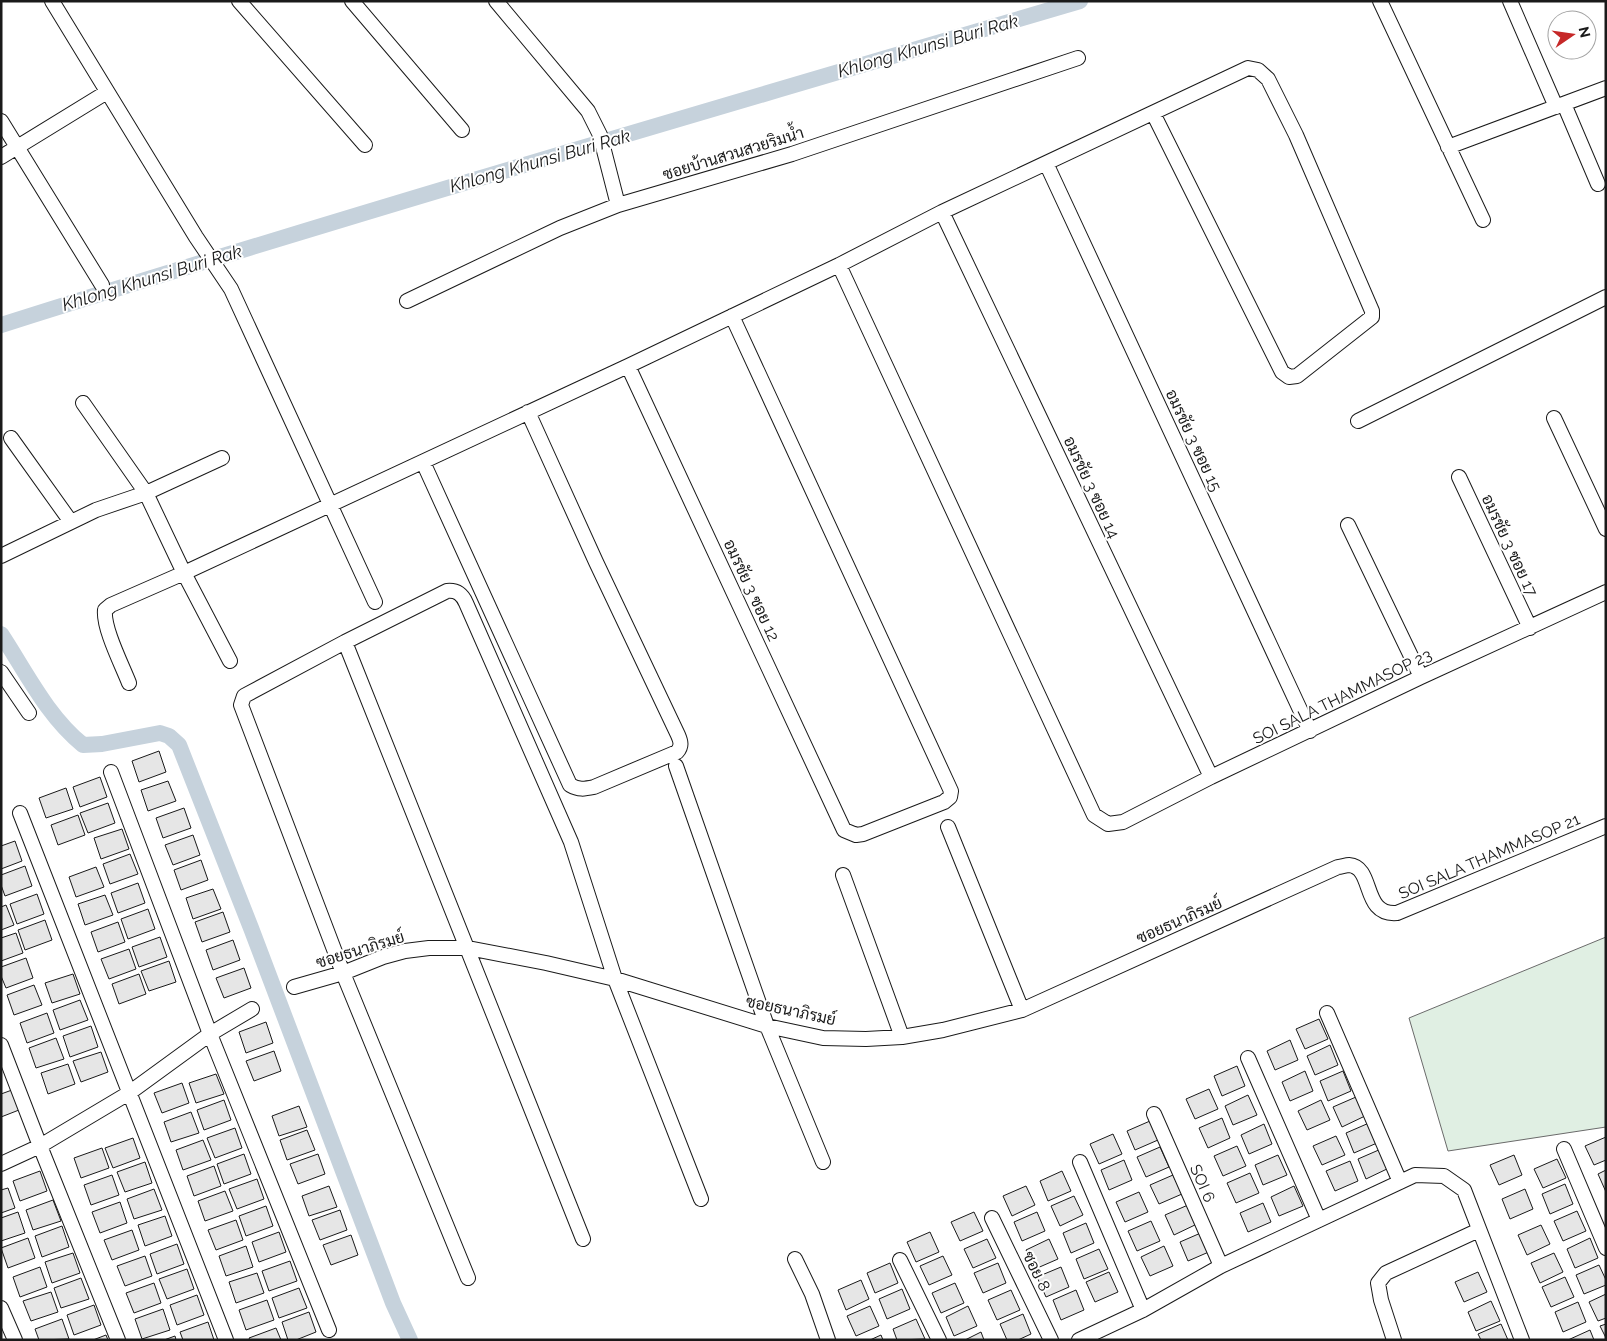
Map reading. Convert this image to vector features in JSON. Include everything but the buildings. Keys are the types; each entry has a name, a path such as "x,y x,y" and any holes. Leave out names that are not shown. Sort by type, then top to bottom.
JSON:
{"street":[{"path":"52,1 196,237 231,289 375,602"},
{"path":"239,1 365,145"},
{"path":"352,1 462,130"},
{"path":"496,1 588,111 600,135 618,205"},
{"path":"1380,1 1483,220"},
{"path":"1510,1 1598,184"},
{"name":"ซอยบ้านสวนสวยริมน้ำ","path":"406,302 560,228 618,205 792,154 1078,58"},
{"path":"129,683 104,616 105,610 111,605 184,573 628,366 839,265 942,212 1248,68 1258,70 1268,79 1296,135 1372,311 1372,317 1297,376 1289,377 1282,372 1153,113"},
{"path":"1448,147 1606,88"},
{"path":"1,157 107,92"},
{"path":"1,121 102,285"},
{"name":"อมรชัย 3 ซอย 15","path":"1046,163 1310,731"},
{"name":"อมรชัย 3 ซอย 14","path":"942,212 1211,777"},
{"name":"SOI SALA THAMMASOP 23","path":"839,265 1094,815 1108,824 1122,822 1420,676 1530,628 1606,592"},
{"path":"1358,421 1606,297"},
{"name":"อมรชัย 3 ซอย 12","path":"628,366 844,830 856,835 863,834 944,802 950,797 951,791 732,316"},
{"path":"83,403 146,493 184,573 230,661"},
{"path":"423,462 570,785 577,789 594,787 677,752 681,743 678,735 596,562 528,412"},
{"path":"1554,418 1606,530"},
{"path":"11,438 71,522"},
{"path":"1,556 111,504 146,493 222,458"},
{"name":"อมรชัย 3 ซอย 17","path":"1459,477 1530,628"},
{"path":"1348,525 1420,676"},
{"path":"468,1278 343,973 241,705 244,696 345,642 447,591 454,590 463,597 571,842 615,979 701,1199"},
{"path":"345,642 583,1239"},
{"path":"1,672 29,713"},
{"path":"676,766 767,1026 823,1162"},
{"path":"111,772 210,1034 329,1330"},
{"path":"20,813 226,1340"},
{"name":"SOI SALA THAMMASOP 21","path":"1368,888 1378,908 1387,914 1397,912 1606,826"},
{"path":"948,827 1022,1010"},
{"name":"ซอยธนาภิรมย์","path":"294,987 343,973 382,957 405,951 429,948 468,948 615,979 767,1026 822,1038 866,1040 902,1037 943,1030 1022,1010 1338,867 1350,865 1360,870 1368,888"},
{"path":"843,875 902,1037"},
{"path":"1,1164 40,1146 129,1093 210,1034 252,1009"},
{"path":"1327,1013 1400,1182"},
{"path":"1,1045 118,1340"},
{"path":"1248,1058 1319,1220"},
{"name":"SOI 6","path":"1154,1114 1220,1266"},
{"path":"1564,1149 1606,1248"},
{"path":"1080,1162 1143,1310"},
{"path":"1079,1340 1143,1310 1220,1266 1415,1175 1444,1176 1464,1190 1522,1340"},
{"name":"ซอย 8","path":"992,1218 1050,1340"},
{"path":"1394,1340 1381,1300 1378,1283 1386,1273 1480,1230"},
{"path":"796,1259 812,1294 828,1340"},
{"path":"900,1260 939,1340"},
{"path":"1,1308 15,1340"}],"green space":[{"path":"1606,937 1606,1127 1448,1151 1409,1018"}],"waterway":[{"name":"Khlong Khunsi Buri Rak","path":"1,325 405,201 1080,1"},
{"path":"1,634 48,707 83,745 102,744 160,733 169,736 179,745 251,928 393,1303 410,1340"}]}
